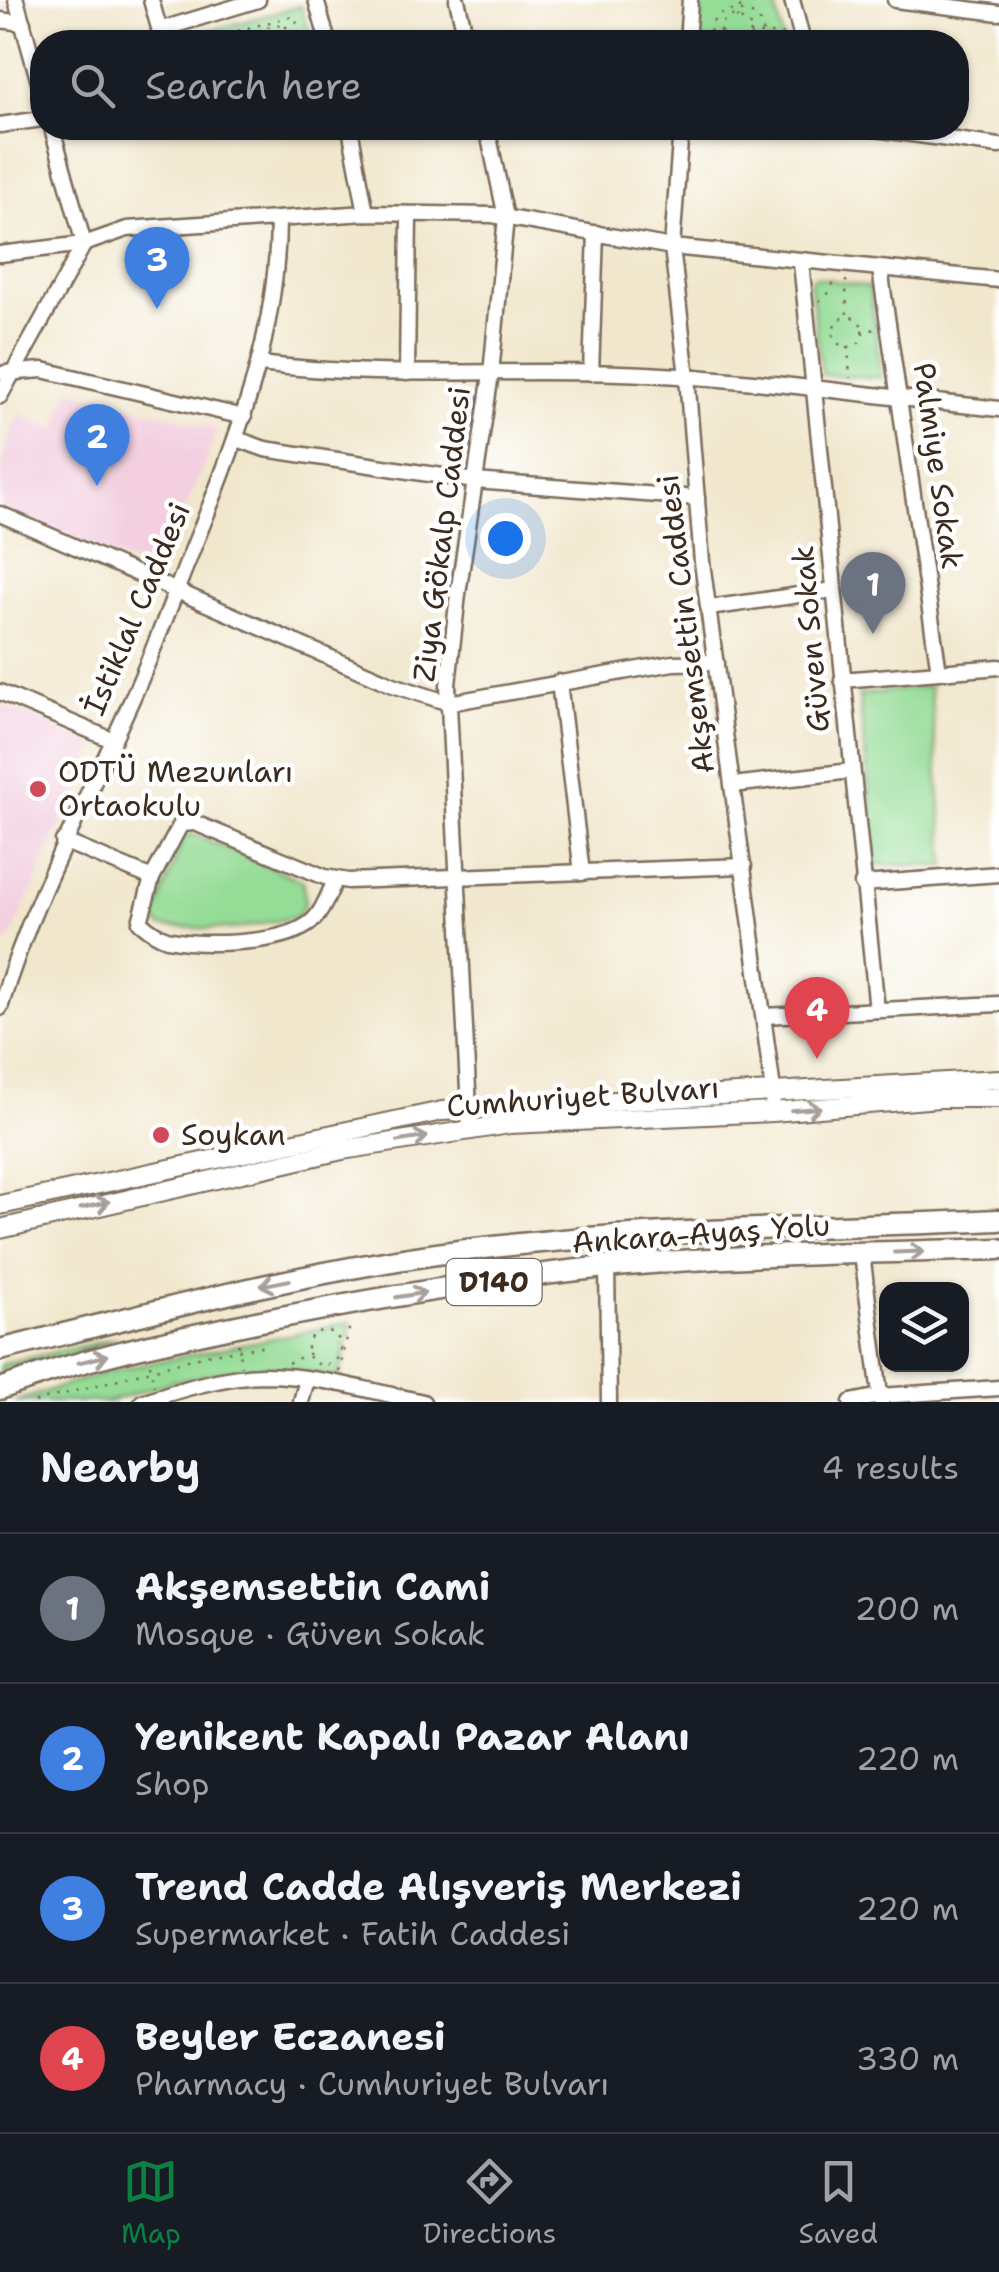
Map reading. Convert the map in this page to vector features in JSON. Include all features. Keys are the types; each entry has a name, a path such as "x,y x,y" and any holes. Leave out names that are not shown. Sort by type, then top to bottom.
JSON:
{"highway":[{"name":"Ankara-Ayaş Yolu","path":"0,1350 266,1284 471,1249 706,1229 999,1220"},
{"name":"Ankara-Ayaş Yolu","path":"0,1389 56,1368 237,1326 351,1304 607,1267 999,1249"}],"main road":[{"name":"Cumhuriyet Bulvarı","path":"0,1205 442,1111 999,1079"},
{"name":"Cumhuriyet Bulvarı","path":"0,1228 342,1150 510,1124 772,1112 938,1098 999,1098"}],"street":[{"path":"16,0 30,48"},
{"path":"152,0 160,30"},
{"path":"177,30 258,0"},
{"path":"316,0 325,30"},
{"path":"456,0 463,30"},
{"path":"688,30 690,0"},
{"path":"792,0 800,30"},
{"path":"895,0 999,13"},
{"path":"0,20 23,23"},
{"path":"0,125 30,121"},
{"path":"0,396 5,373 84,244 55,140"},
{"path":"352,140 366,214"},
{"name":"Ziya Gökalp Caddesi","path":"470,1130 449,703 458,594 490,374 506,217 490,140"},
{"name":"Akşemsettin Caddesi","path":"680,140 672,247 709,608 774,1090 772,1112"},
{"path":"955,140 999,146"},
{"path":"0,254 84,244 127,229 410,214 506,217 672,247 999,280"},
{"path":"407,373 410,214"},
{"name":"İstiklal Caddesi","path":"0,1008 64,841 140,682 237,439 260,364 278,255 278,219"},
{"path":"591,373 596,233"},
{"name":"Güven Sokak","path":"801,262 876,1010"},
{"name":"Palmiye Sokak","path":"880,269 939,672"},
{"path":"260,364 407,373 591,373 687,378 999,409"},
{"path":"5,373 43,370 244,418"},
{"path":"237,439 265,450 475,481 697,498"},
{"path":"0,514 393,685 449,703 673,663 716,662"},
{"path":"709,608 834,590"},
{"path":"842,680 999,667"},
{"path":"559,682 582,873"},
{"path":"0,692 112,740"},
{"path":"733,784 851,771"},
{"path":"336,878 320,911 307,926 274,937 218,944 164,938 140,922 152,878 181,824 195,823 336,878 458,878 744,866"},
{"path":"64,841 152,878"},
{"path":"862,884 999,874"},
{"path":"764,1016 999,1004"},
{"path":"862,1254 881,1399"},
{"path":"607,1267 610,1402"},
{"path":"142,1402 183,1396 260,1375 307,1379 421,1402"},
{"path":"301,1402 307,1379"},
{"path":"851,1402 999,1388"}],"path":[{"path":"737,18 742,2"},
{"path":"710,30 717,12 742,2"},
{"path":"742,2 756,13 762,30"},
{"path":"247,30 292,16 299,30"},
{"path":"722,30 724,21 737,18 746,20 749,30"},
{"path":"260,30 285,23 287,30"},
{"path":"810,302 825,298 834,279"},
{"path":"846,280 848,319"},
{"path":"848,319 858,322 862,331 861,340 848,347 836,341 833,332 836,323 848,319"},
{"path":"862,331 879,329"},
{"path":"848,347 850,379"},
{"path":"336,1384 351,1304"},
{"path":"237,1326 242,1372"},
{"path":"320,1331 335,1335 341,1349 335,1360 325,1365 314,1362 308,1353 308,1341 320,1331"},
{"path":"147,1346 155,1392"},
{"path":"35,1402 151,1370 263,1346"},
{"path":"289,1362 308,1353"}],"shaded area":[{"path":"70,389 218,429 159,574 0,508 0,464 18,414 56,429"},
{"name":"ODTÜ Mezunları Ortaokulu","path":"0,704 96,744 9,942 0,940"}],"green space":[{"path":"701,0 774,0 781,30 699,30"},
{"path":"301,6 308,30 213,30"},
{"path":"814,277 870,287 882,378 822,375 810,282"},
{"path":"930,686 946,866 877,865 859,695"},
{"path":"193,834 303,881 305,903 297,917 235,929 161,927 154,918 184,836"},
{"path":"352,1322 339,1377 266,1367 171,1382 109,1402 14,1402 106,1372"},
{"path":"118,1338 0,1383 0,1365"}],"place":[{"name":"Trend Cadde Alışveriş Merkezi","path":"157,309"},
{"name":"Yenikent Kapalı Pazar Alanı","path":"97,486"},
{"name":"Akşemsettin Cami","path":"873,634"},
{"name":"ODTÜ Mezunları Ortaokulu","path":"38,789"},
{"name":"Beyler Eczanesi","path":"817,1059"},
{"name":"Soykan","path":"161,1135"}]}
